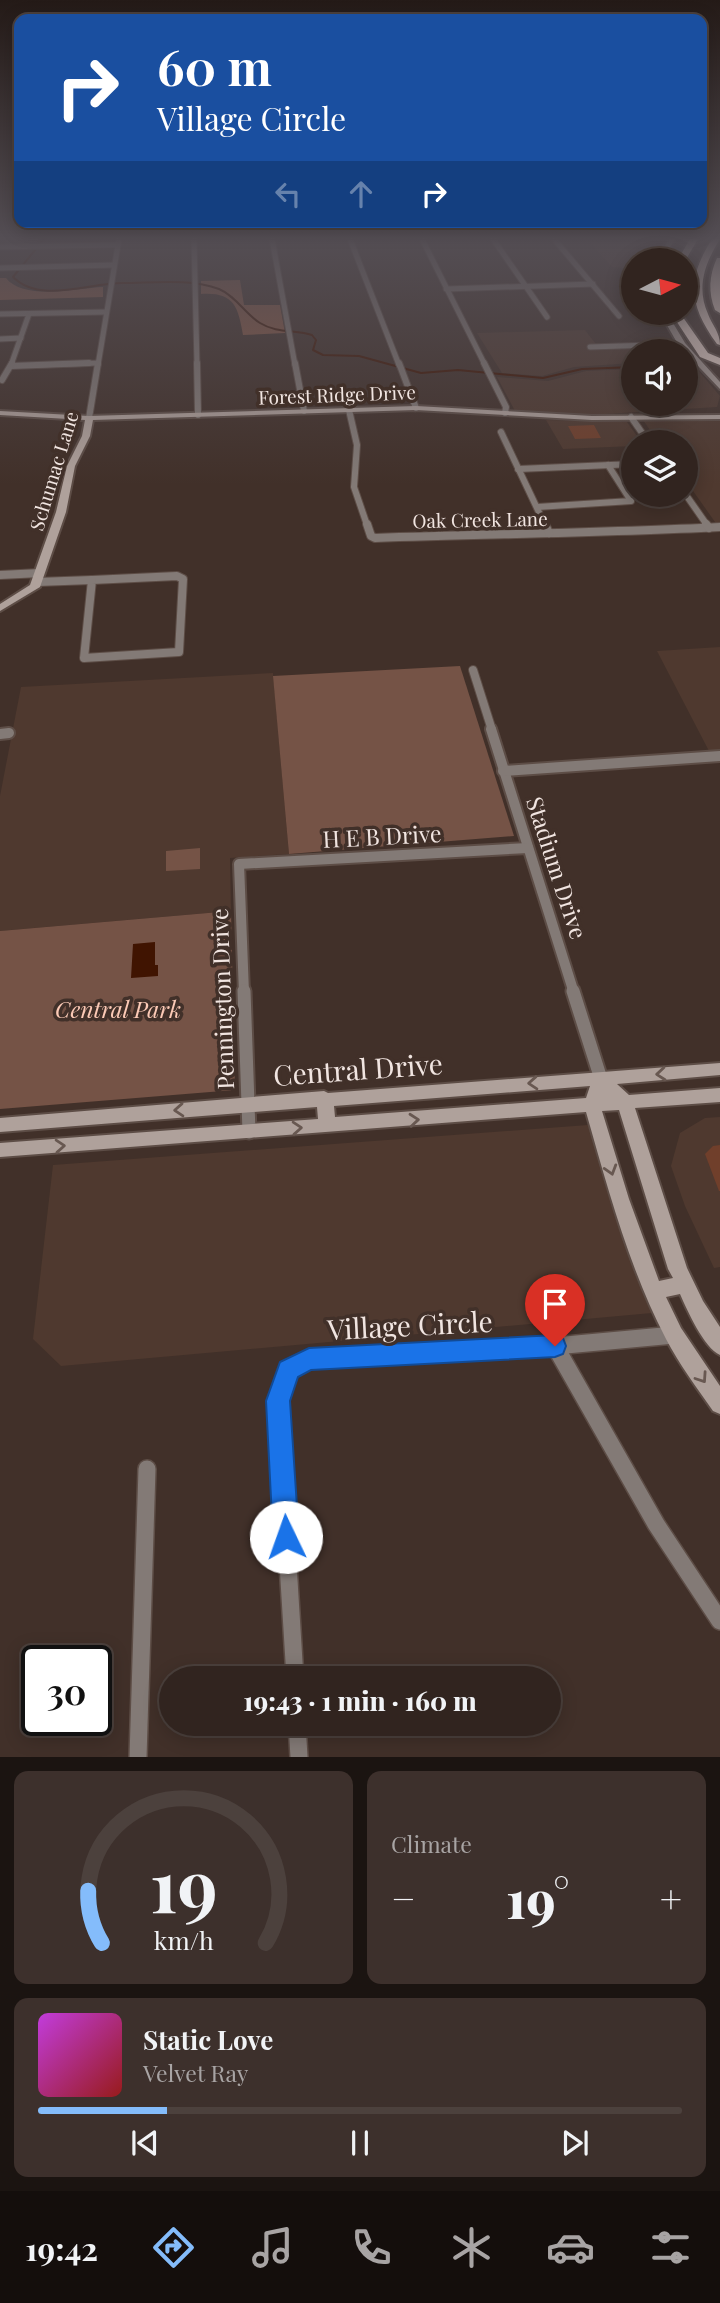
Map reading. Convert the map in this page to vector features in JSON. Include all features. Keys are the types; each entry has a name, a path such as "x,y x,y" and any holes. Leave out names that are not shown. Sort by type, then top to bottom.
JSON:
{"highway":[{"path":"707,321 720,342"},
{"path":"684,326 705,355 720,362"},
{"path":"691,326 720,362"}],"main road":[{"path":"698,362 720,387"},
{"name":"Forest Ridge Drive","path":"1,414 89,418 416,408 631,418 720,417"},
{"name":"Forest Ridge Drive","path":"698,413 720,411"},
{"name":"Schumac Lane","path":"38,578 61,512 71,466 86,436 89,418"},
{"path":"0,608 32,591 38,578"},
{"name":"Central Drive","path":"0,1125 720,1069"},
{"path":"720,1345 685,1284 625,1102 601,1079 592,1105 620,1199 653,1291 674,1335 720,1405"},
{"path":"0,1150 720,1094"},
{"path":"324,1098 328,1126"},
{"path":"653,1291 685,1284"}],"street":[{"path":"2,380 11,366 27,321"},
{"name":"Schumac Lane","path":"89,418 105,321"},
{"path":"195,321 198,415"},
{"path":"288,321 304,411"},
{"path":"381,321 416,408"},
{"path":"463,321 506,407 505,413"},
{"path":"0,339 21,338"},
{"path":"590,347 621,346"},
{"path":"11,366 98,363"},
{"name":"Oak Creek Lane","path":"349,410 357,444 354,487 371,536 382,538 720,527"},
{"path":"631,418 640,430"},
{"path":"500,432 550,533"},
{"path":"518,469 621,464"},
{"path":"537,507 631,501 608,465"},
{"path":"695,507 709,527"},
{"path":"0,575 92,580 180,576 183,579 178,652 84,658 92,580"},
{"name":"Stadium Drive","path":"473,670 601,1079"},
{"path":"503,771 720,756"},
{"name":"H E B Drive","path":"239,864 528,848"},
{"name":"Pennington Drive","path":"239,864 249,1132"},
{"name":"Village Circle","path":"294,1666 278,1401 289,1370 309,1359 555,1346 674,1335"},
{"path":"555,1346 656,1524 720,1620"},
{"path":"138,1757 144,1646 147,1469"},
{"path":"298,1736 299,1757"}],"shaded area":[{"path":"240,321 283,321 285,333 243,335"},
{"path":"585,330 599,348 621,348 621,364 574,367 542,376 502,373 477,333"},
{"path":"621,370 621,413 590,415 515,411 497,377 548,381 586,371"},
{"path":"698,370 720,396 717,407 698,408"},
{"path":"546,420 627,422 633,430 621,430 621,447 563,449"},
{"path":"643,420 720,421 720,529 698,498 698,430 650,430"},
{"path":"720,647 720,750 709,751 657,651"},
{"path":"273,673 289,854 230,858 231,911 0,931 0,796 21,687"},
{"path":"155,942 158,976 131,978 133,944"},
{"path":"720,1117 720,1267 714,1268 685,1206 671,1166 680,1133 705,1118"},
{"path":"588,1125 652,1313 61,1366 33,1339 53,1165"}],"green space":[{"path":"460,666 514,836 289,854 273,676"},
{"path":"200,848 200,869 166,871 166,851"},
{"name":"Central Park","path":"231,911 235,1090 0,1109 0,931"}],"building":[{"path":"594,425 601,438 575,439 568,426"},
{"path":"720,1145 719,1191 705,1154 713,1146"}],"waterway":[{"path":"258,321 279,330 312,335 316,340 313,350 323,355 359,356 421,373 458,370 543,378 582,369 621,368"}],"route":[{"path":"286,1537 278,1401 289,1370 298,1363 309,1359 555,1346"}]}
